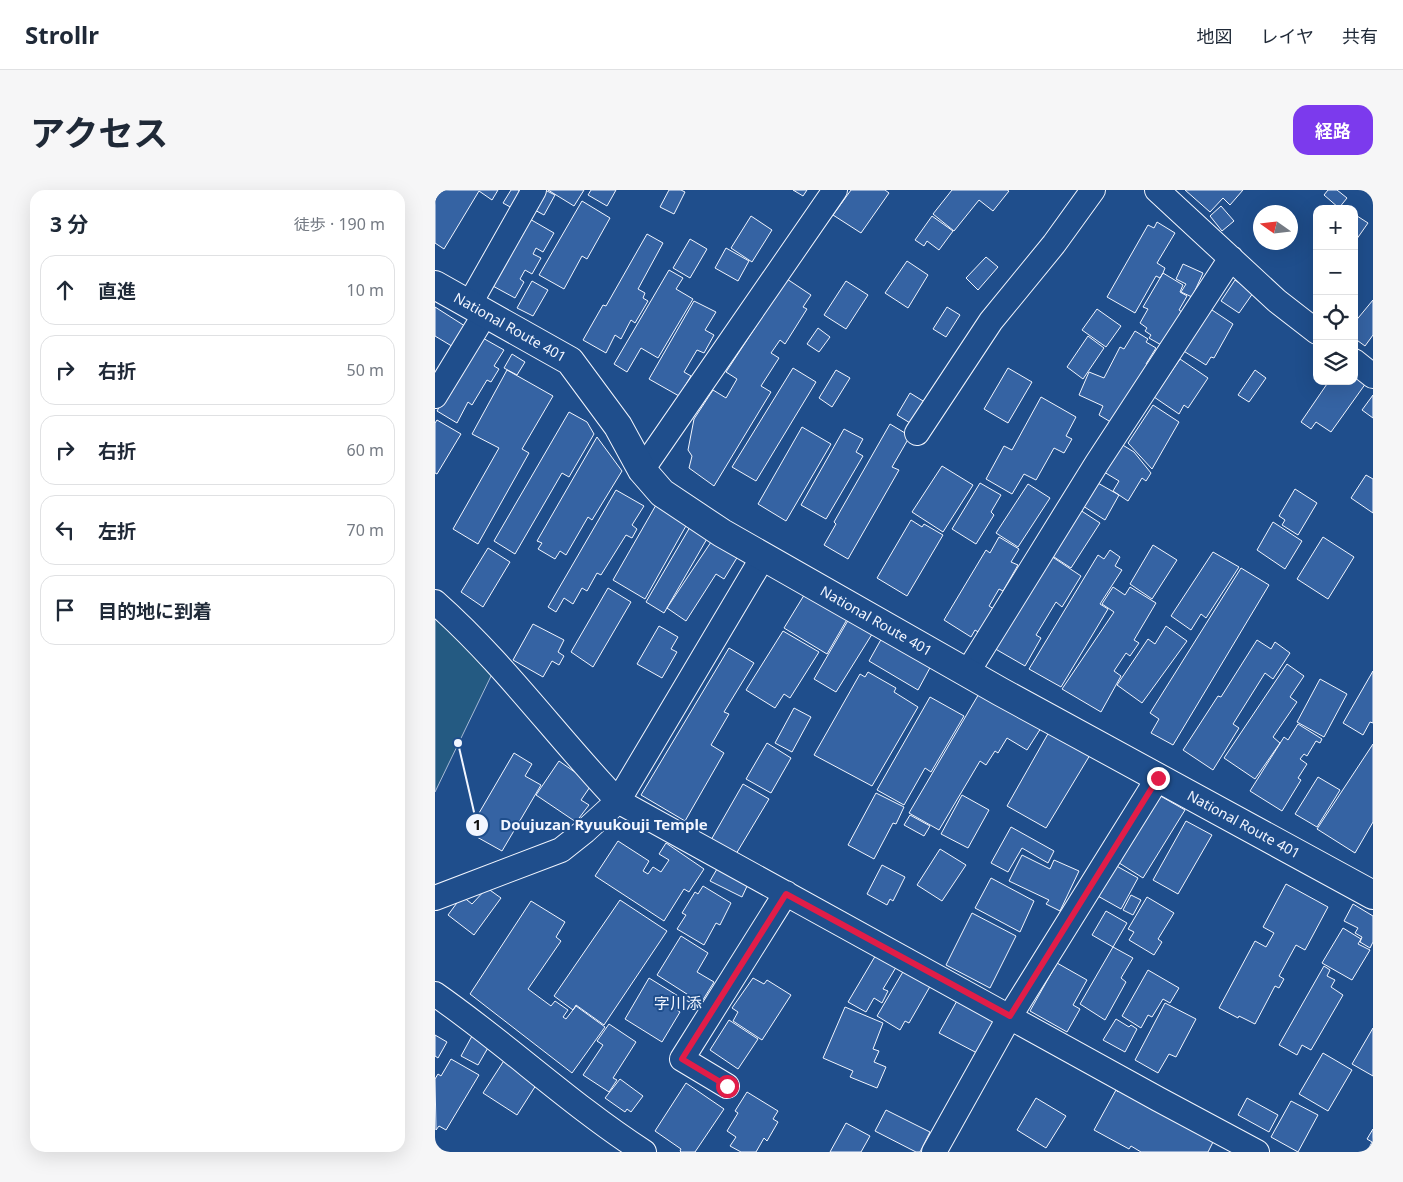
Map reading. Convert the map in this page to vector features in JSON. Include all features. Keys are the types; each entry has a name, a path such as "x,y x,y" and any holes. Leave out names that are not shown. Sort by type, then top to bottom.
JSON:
{"highway":[{"name":"National Route 401","path":"435,285 570,361 618,426 642,470 662,493 723,533 967,673 1373,895"}],"street":[{"path":"435,396 534,190"},
{"path":"642,470 835,190"},
{"path":"917,433 991,321 1054,244 1093,190"},
{"path":"1157,190 1277,301 1313,329"},
{"path":"967,673 1097,463 1231,258"},
{"path":"1358,364 1373,376"},
{"path":"435,898 561,850 618,801 763,557"},
{"path":"435,602 464,628 506,672 583,765 618,801 1257,1152"},
{"path":"934,1152 1010,1016 1158,778"},
{"path":"727,1086 682,1059 786,894"},
{"path":"435,994 465,1015 614,1132 644,1152"}],"shaded area":[{"path":"435,619 492,674 435,792"}],"building":[{"path":"435,190 498,190 492,200 479,191 444,249 435,243"},
{"path":"511,190 521,192 512,208 503,203"},
{"path":"545,190 555,195 544,215 531,208"},
{"path":"548,190 584,190 574,206"},
{"path":"591,190 616,190 607,206 588,195"},
{"path":"669,190 685,192 674,214 660,207"},
{"path":"793,190 807,190 803,196"},
{"path":"851,190 885,190 889,193 861,233 833,215"},
{"path":"952,190 1009,191 993,211 979,200 954,231 933,214"},
{"path":"1185,190 1243,190 1230,205 1223,198 1210,212"},
{"path":"1328,190 1337,190 1347,198 1341,205 1336,205 1324,195"},
{"path":"582,201 610,218 587,259 582,256 564,289 539,275"},
{"path":"1221,206 1234,221 1222,231 1210,216"},
{"path":"751,216 772,230 752,262 731,248"},
{"path":"932,216 953,231 939,250 927,241 924,246 915,240"},
{"path":"1358,217 1368,223 1358,237"},
{"path":"528,218 554,233 543,252 536,248 533,254 541,258 532,274 525,270 520,279 524,282 515,298 491,285"},
{"path":"1157,222 1175,233 1157,263 1165,268 1163,273 1160,278 1156,276 1135,313 1107,297 1148,225 1154,228"},
{"path":"647,234 663,243 638,289 645,293 643,298 648,301 635,323 631,320 621,339 615,335 606,353 583,340 603,305 606,306"},
{"path":"690,239 707,249 690,278 673,268"},
{"path":"726,248 749,261 738,281 715,268"},
{"path":"986,257 998,267 978,290 966,278"},
{"path":"907,261 928,275 908,308 885,293"},
{"path":"1183,264 1203,273 1192,297 1181,292 1186,284 1176,279"},
{"path":"669,270 683,278 676,289 693,299 658,358 641,348 627,372 614,364"},
{"path":"1163,273 1183,285 1180,292 1187,296 1179,310 1182,312 1163,346 1149,338 1151,335 1145,331 1147,328 1140,323 1148,309 1143,307"},
{"path":"787,279 811,295 803,307 807,309 785,344 780,340 771,353 779,358 761,386 771,392 714,486 689,468 692,456 688,450 694,419 713,390 726,398 737,379 726,372"},
{"path":"1235,280 1253,293 1239,313 1221,301"},
{"path":"532,281 548,290 533,316 517,308"},
{"path":"846,281 868,295 846,329 824,315"},
{"path":"1373,300 1373,335 1365,346 1358,341 1358,318"},
{"path":"694,301 716,312 705,330 714,335 704,353 697,350 684,372 691,376 679,396 649,379"},
{"path":"435,307 468,328 455,348 435,336"},
{"path":"947,307 960,315 946,337 933,329"},
{"path":"1209,308 1233,324 1214,358 1211,357 1206,365 1182,350"},
{"path":"1097,309 1121,326 1106,347 1082,330"},
{"path":"818,328 830,337 819,352 807,344"},
{"path":"1135,331 1148,339 1146,342 1156,348 1146,364 1149,366 1114,424 1099,415 1103,406 1079,395 1089,372 1104,378 1120,347 1124,349"},
{"path":"1088,336 1104,348 1083,379 1067,367"},
{"path":"481,337 504,350 494,366 499,369 491,382 487,380 472,405 468,402 457,423 437,411"},
{"path":"512,354 525,362 517,375 504,368"},
{"path":"1180,359 1208,378 1188,408 1184,405 1179,414 1154,397"},
{"path":"793,368 816,382 756,481 732,467"},
{"path":"1008,368 1032,382 1008,423 984,409"},
{"path":"507,370 553,396 522,449 529,453 478,544 453,529 499,448 472,434"},
{"path":"836,370 850,378 832,407 819,398"},
{"path":"1255,370 1266,378 1249,402 1238,395"},
{"path":"1358,377 1366,383 1331,432 1316,422 1311,429 1301,422 1326,385 1358,385"},
{"path":"910,393 928,404 915,426 897,415"},
{"path":"1373,395 1373,418 1362,410"},
{"path":"1041,397 1076,417 1066,436 1072,439 1064,453 1054,448 1036,480 1024,474 1012,494 986,479 1004,446 1012,450"},
{"path":"1153,405 1179,422 1152,469 1128,443"},
{"path":"569,412 587,422 594,434 569,477 562,473 515,554 494,541"},
{"path":"437,420 461,434 437,474 435,473 435,423"},
{"path":"890,424 910,436 892,467 899,470 848,559 824,545 836,524 834,522"},
{"path":"802,427 831,444 786,521 758,504"},
{"path":"844,429 863,439 856,452 863,456 826,519 801,505"},
{"path":"597,437 622,471 592,520 588,517 566,555 560,551 555,559 538,549 542,543 537,541"},
{"path":"1121,444 1134,452 1151,473 1146,481 1142,478 1128,501 1113,491 1119,481 1104,472"},
{"path":"942,466 973,485 943,532 912,512"},
{"path":"1366,475 1373,479 1373,513 1351,498"},
{"path":"1096,482 1119,495 1105,520 1083,506"},
{"path":"980,483 1001,495 991,512 994,515 976,544 952,529"},
{"path":"1028,484 1050,498 1018,547 996,533"},
{"path":"1295,489 1317,503 1298,535 1282,525 1285,520 1279,516"},
{"path":"616,490 644,506 632,525 637,529 632,538 626,535 601,575 597,573 587,591 582,588 573,604 564,598 556,612 548,607"},
{"path":"656,505 687,524 645,599 613,580"},
{"path":"1080,510 1100,523 1071,568 1051,555"},
{"path":"911,520 922,527 924,524 943,535 907,596 877,578"},
{"path":"1273,522 1302,541 1285,569 1257,550"},
{"path":"690,527 708,537 664,613 646,602"},
{"path":"999,537 1019,549 1011,562 1018,565 1003,591 999,589 989,606 994,609 980,633 975,630 971,637 944,620 986,550 990,553"},
{"path":"1323,537 1354,557 1328,599 1297,579"},
{"path":"713,539 738,556 724,579 716,574 686,621 667,608"},
{"path":"1153,545 1177,560 1152,599 1130,584"},
{"path":"488,548 510,562 483,607 461,592"},
{"path":"1110,550 1120,557 1115,566 1122,570 1100,604 1108,609 1061,687 1029,669 1098,555 1104,559"},
{"path":"1213,552 1239,567 1206,618 1201,614 1191,630 1171,616"},
{"path":"1051,556 1081,576 1062,607 1056,602 1036,635 1041,638 1025,666 992,647"},
{"path":"1241,568 1269,585 1173,745 1151,733 1159,719 1150,713"},
{"path":"1113,587 1125,595 1130,587 1156,603 1134,640 1139,643 1130,656 1126,653 1114,671 1121,676 1101,712 1062,689 1114,612 1102,604"},
{"path":"608,588 631,602 593,667 571,652"},
{"path":"806,592 849,616 827,654 784,628"},
{"path":"850,617 874,631 836,692 814,679"},
{"path":"533,624 564,640 558,652 564,656 559,665 552,661 543,677 513,660"},
{"path":"659,626 678,637 671,649 677,652 662,678 637,664"},
{"path":"1166,626 1187,641 1142,703 1117,685 1148,639 1155,644"},
{"path":"783,631 819,652 790,698 784,694 775,708 746,690"},
{"path":"883,636 932,664 918,690 869,661"},
{"path":"1257,640 1271,649 1275,642 1290,653 1273,679 1265,673 1233,724 1239,728 1213,770 1183,750 1218,696 1221,697"},
{"path":"729,648 754,663 724,712 729,714 711,745 724,753 685,821 641,795"},
{"path":"1287,664 1304,676 1290,697 1297,702 1273,737 1280,743 1255,779 1224,758"},
{"path":"1373,671 1373,723 1370,722 1363,735 1343,723"},
{"path":"868,672 896,688 894,692 918,707 872,786 814,755 860,674 865,677"},
{"path":"1320,679 1347,694 1324,737 1297,722"},
{"path":"980,692 1041,728 1027,750 1007,738 998,753 995,751 986,765 980,761 939,830 909,813"},
{"path":"930,697 964,716 931,772 925,768 904,805 877,790"},
{"path":"794,708 811,717 792,752 775,743"},
{"path":"1298,724 1322,739 1320,743 1316,741 1307,756 1304,754 1300,759 1307,764 1298,778 1301,780 1282,811 1250,791 1284,737 1288,740"},
{"path":"1049,732 1090,755 1046,828 1007,806"},
{"path":"767,743 791,758 771,793 746,779"},
{"path":"1373,744 1373,822 1355,853 1317,829"},
{"path":"514,753 532,764 525,776 541,785 502,851 468,832"},
{"path":"559,761 592,784 581,800 589,805 576,822 536,795"},
{"path":"1318,777 1340,790 1317,827 1295,814"},
{"path":"743,784 769,799 736,854 711,840"},
{"path":"876,793 904,807 896,824 893,823 874,859 848,845"},
{"path":"1157,794 1185,810 1143,878 1116,861"},
{"path":"962,795 989,810 968,848 941,834"},
{"path":"910,815 930,826 924,836 904,825"},
{"path":"1186,821 1212,835 1178,894 1153,880"},
{"path":"1011,827 1054,851 1048,863 1022,848 1008,872 991,863"},
{"path":"618,841 649,861 643,871 648,874 653,867 661,872 669,860 659,854 666,843 704,869 689,892 684,889 664,921 595,876"},
{"path":"940,849 966,865 942,901 917,885"},
{"path":"1022,855 1050,869 1054,860 1079,871 1060,911 1046,904 1049,900 1009,881"},
{"path":"1113,864 1138,878 1121,909 1096,895"},
{"path":"882,865 905,877 893,901 890,899 887,905 867,894"},
{"path":"717,869 748,884 742,897 710,881"},
{"path":"991,878 1034,901 1020,932 975,908"},
{"path":"1286,884 1328,907 1305,950 1296,945 1279,976 1284,979 1279,988 1275,986 1255,1024 1219,1008 1255,941 1266,947 1274,933 1263,927"},
{"path":"703,886 731,903 720,925 716,923 704,945 677,929 686,915 682,913 695,892 698,894"},
{"path":"487,888 501,898 474,935 448,915 462,896 472,904"},
{"path":"1131,895 1141,900 1133,915 1123,910"},
{"path":"1147,897 1174,913 1158,939 1162,942 1154,955 1129,940 1134,932 1128,929"},
{"path":"620,900 667,931 604,1025 576,1005 573,1010 554,996"},
{"path":"531,901 565,922 556,937 561,941 528,989 551,1006 555,1001 568,1010 563,1017 566,1019 576,1006 605,1027 572,1073 470,994"},
{"path":"1353,904 1373,916 1373,942 1370,948 1360,942 1362,937 1355,933 1358,928 1344,921"},
{"path":"1106,911 1127,923 1113,947 1092,935"},
{"path":"972,913 1016,936 990,988 946,965"},
{"path":"1343,928 1361,939 1358,944 1370,950 1352,980 1322,963"},
{"path":"681,936 708,953 697,972 714,982 701,1003 657,975"},
{"path":"1113,947 1133,958 1121,978 1126,982 1105,1020 1080,1004"},
{"path":"877,953 898,964 883,989 888,991 882,1003 874,998 866,1012 848,1002"},
{"path":"1057,963 1087,980 1073,1005 1080,1009 1067,1032 1030,1011"},
{"path":"1324,966 1330,970 1327,976 1335,980 1331,987 1343,995 1311,1050 1302,1045 1297,1055 1279,1045"},
{"path":"904,970 932,983 909,1023 905,1021 900,1030 877,1016"},
{"path":"1148,970 1179,988 1170,1003 1163,999 1152,1017 1148,1015 1141,1028 1122,1016"},
{"path":"649,978 683,999 677,1010 680,1012 662,1042 625,1019"},
{"path":"753,978 764,984 767,980 791,995 762,1040 733,1021 738,1012 732,1008"},
{"path":"958,999 995,1018 977,1053 939,1033"},
{"path":"1165,1003 1196,1019 1176,1057 1169,1054 1158,1073 1135,1060"},
{"path":"845,1007 883,1023 873,1049 879,1051 874,1062 886,1067 877,1088 850,1077 853,1071 823,1058"},
{"path":"1116,1019 1129,1027 1131,1025 1137,1029 1125,1052 1103,1040"},
{"path":"729,1020 758,1039 738,1069 710,1050"},
{"path":"609,1024 636,1042 613,1078 617,1080 609,1092 583,1075 603,1045 597,1041"},
{"path":"1373,1028 1373,1076 1352,1064"},
{"path":"435,1035 447,1042 438,1058 435,1056"},
{"path":"472,1036 489,1046 478,1065 461,1056"},
{"path":"1323,1053 1352,1070 1328,1111 1299,1094"},
{"path":"451,1059 479,1075 446,1130 439,1126 436,1130 435,1079 438,1074 441,1076"},
{"path":"505,1059 538,1082 517,1115 483,1093"},
{"path":"620,1079 643,1096 631,1112 627,1109 625,1112 605,1098"},
{"path":"686,1083 724,1109 695,1152 681,1152 681,1149 655,1131"},
{"path":"1121,1087 1215,1138 1208,1152 1141,1152 1131,1146 1129,1149 1094,1130 1116,1090 1118,1092"},
{"path":"747,1092 778,1111 773,1119 778,1122 767,1141 764,1138 756,1152 741,1152 730,1146 736,1137 727,1131 738,1113 735,1111"},
{"path":"1036,1098 1066,1116 1046,1148 1017,1130"},
{"path":"1247,1098 1278,1115 1269,1132 1238,1115"},
{"path":"1291,1101 1318,1115 1298,1152 1271,1137"},
{"path":"886,1110 930,1132 920,1152 916,1152 875,1131"},
{"path":"846,1123 870,1136 861,1152 830,1152"},
{"path":"1373,1129 1373,1152 1367,1152 1372,1142 1367,1139"}],"place":[{"name":"Doujuzan Ryuukouji Temple","path":"458,743"}],"district":[{"name":"字川添","path":"678,1003"}],"route":[{"path":"727,1086 682,1059 786,894 1010,1016 1158,778"}]}
